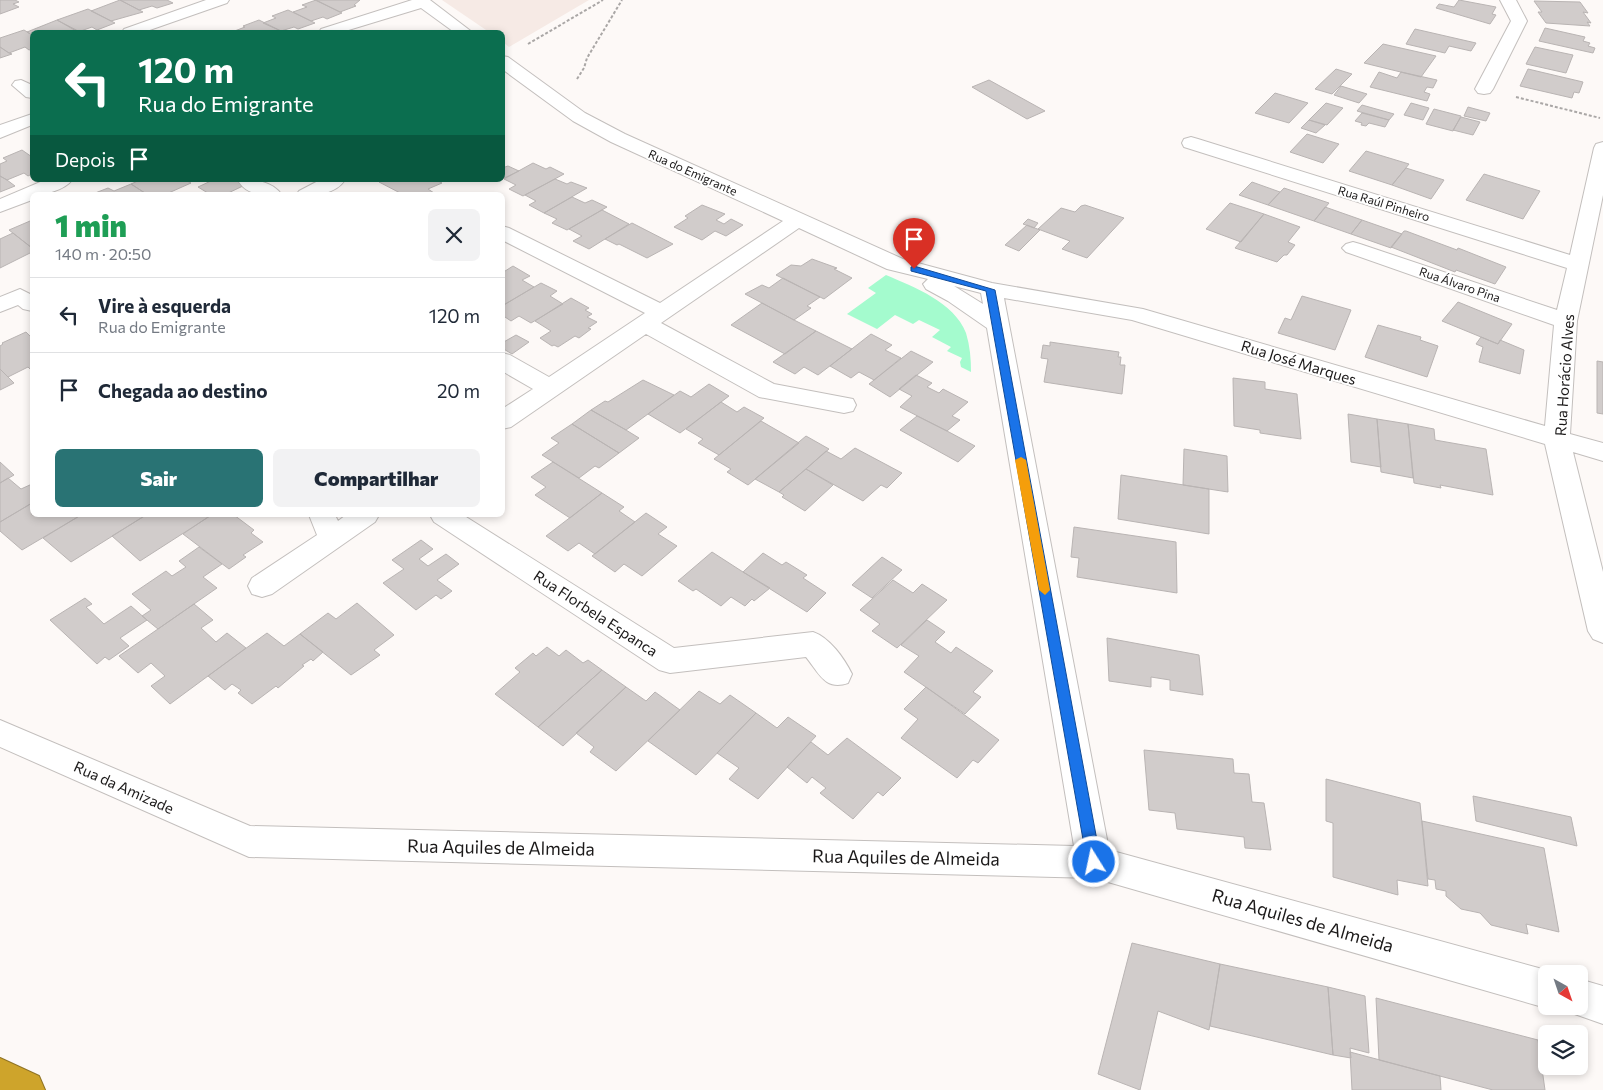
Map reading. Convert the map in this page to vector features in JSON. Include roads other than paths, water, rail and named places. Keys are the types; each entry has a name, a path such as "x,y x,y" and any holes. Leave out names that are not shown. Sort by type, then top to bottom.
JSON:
{"highway":[{"path":"0,1078 25,1090"}],"street":[{"path":"136,30 221,0"},
{"path":"1484,89 1519,21 1508,0"},
{"path":"333,30 421,1 461,30"},
{"name":"Rua do Emigrante","path":"512,55 553,98 579,117 618,138 895,264 956,296 996,324"},
{"path":"0,132 30,120"},
{"name":"Rua Raúl Pinheiro","path":"1191,142 1577,264"},
{"name":"Rua Horácio Alves","path":"1603,148 1566,321 1557,439 1603,631"},
{"path":"33,192 57,182"},
{"path":"312,192 331,182"},
{"path":"0,206 30,193"},
{"path":"505,419 799,219"},
{"path":"505,234 653,319 768,391 844,405"},
{"name":"Rua Álvaro Pina","path":"1353,248 1566,321"},
{"name":"Rua do Emigrante","path":"895,264 991,290"},
{"path":"991,290 1094,862"},
{"name":"Rua José Marques","path":"991,290 1135,314 1603,452"},
{"path":"0,305 20,296 30,304"},
{"path":"505,362 541,383"},
{"path":"262,586 327,526 359,517"},
{"name":"Rua Florbela Espanca","path":"446,517 670,662 813,644 837,674"},
{"name":"Rua da Amizade","path":"0,733 249,841"},
{"name":"Rua Aquiles de Almeida","path":"249,841 1094,862 1538,987"},
{"path":"1588,1001 1603,1005"}]}
